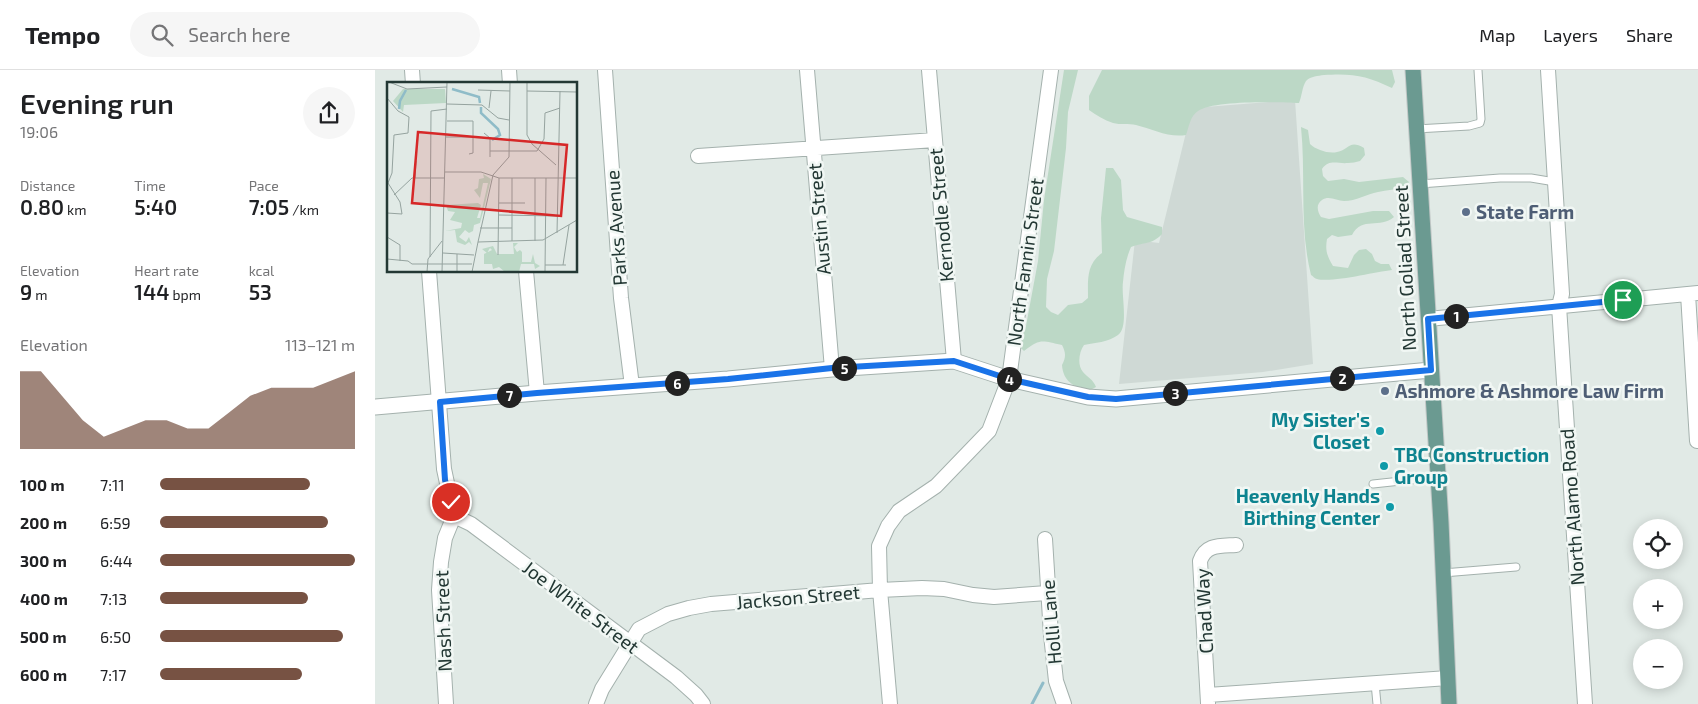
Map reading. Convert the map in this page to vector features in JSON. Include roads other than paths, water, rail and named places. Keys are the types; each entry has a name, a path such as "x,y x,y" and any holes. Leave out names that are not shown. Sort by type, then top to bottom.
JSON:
{"main road":[{"name":"North Goliad Street","path":"1413,70 1438,477 1449,704"}],"street":[{"name":"Parks Avenue","path":"605,70 621,298 632,386"},
{"name":"Austin Street","path":"807,70 832,368"},
{"name":"Kernodle Street","path":"929,70 954,361"},
{"name":"North Fannin Street","path":"890,704 880,590 879,546 888,526 899,511 936,486 989,431 1009,379 1051,70"},
{"name":"North Alamo Road","path":"1548,70 1562,294 1559,306 1585,704"},
{"path":"698,156 935,140"},
{"path":"429,272 445,480 454,516"},
{"path":"527,272 537,393"},
{"path":"1428,319 1693,293 1697,441"},
{"path":"375,407 728,379 832,368 954,361 1009,379 1088,397 1116,399 1431,370"},
{"name":"Joe White Street","path":"454,516 471,524 675,677 696,695 703,704"},
{"name":"Nash Street","path":"446,704 439,590 445,538 454,516"},
{"name":"Holli Lane","path":"1045,539 1047,593 1056,680 1064,704"},
{"name":"Chad Way","path":"1208,700 1201,561 1206,550 1213,547 1236,545"},
{"name":"Jackson Street","path":"596,704 602,689 639,629 669,614 689,608 880,590 922,588 944,589 994,597 1047,593"},
{"path":"1208,700 1375,683 1448,678"}],"lane":[{"path":"1416,129 1469,126 1480,123 1478,70"},
{"path":"1420,184 1500,178 1531,178 1555,182"},
{"path":"1373,484 1438,477"},
{"path":"1443,573 1516,567"},
{"path":"1375,683 1377,704"}],"waterway":[{"path":"1032,704 1043,683"}],"place":[{"name":"State Farm","path":"1466,212"},
{"name":"Ashmore & Ashmore Law Firm","path":"1385,391"},
{"name":"My Sister's Closet","path":"1380,431"},
{"name":"TBC Construction Group","path":"1384,466"},
{"name":"Heavenly Hands Birthing Center","path":"1390,507"}]}
